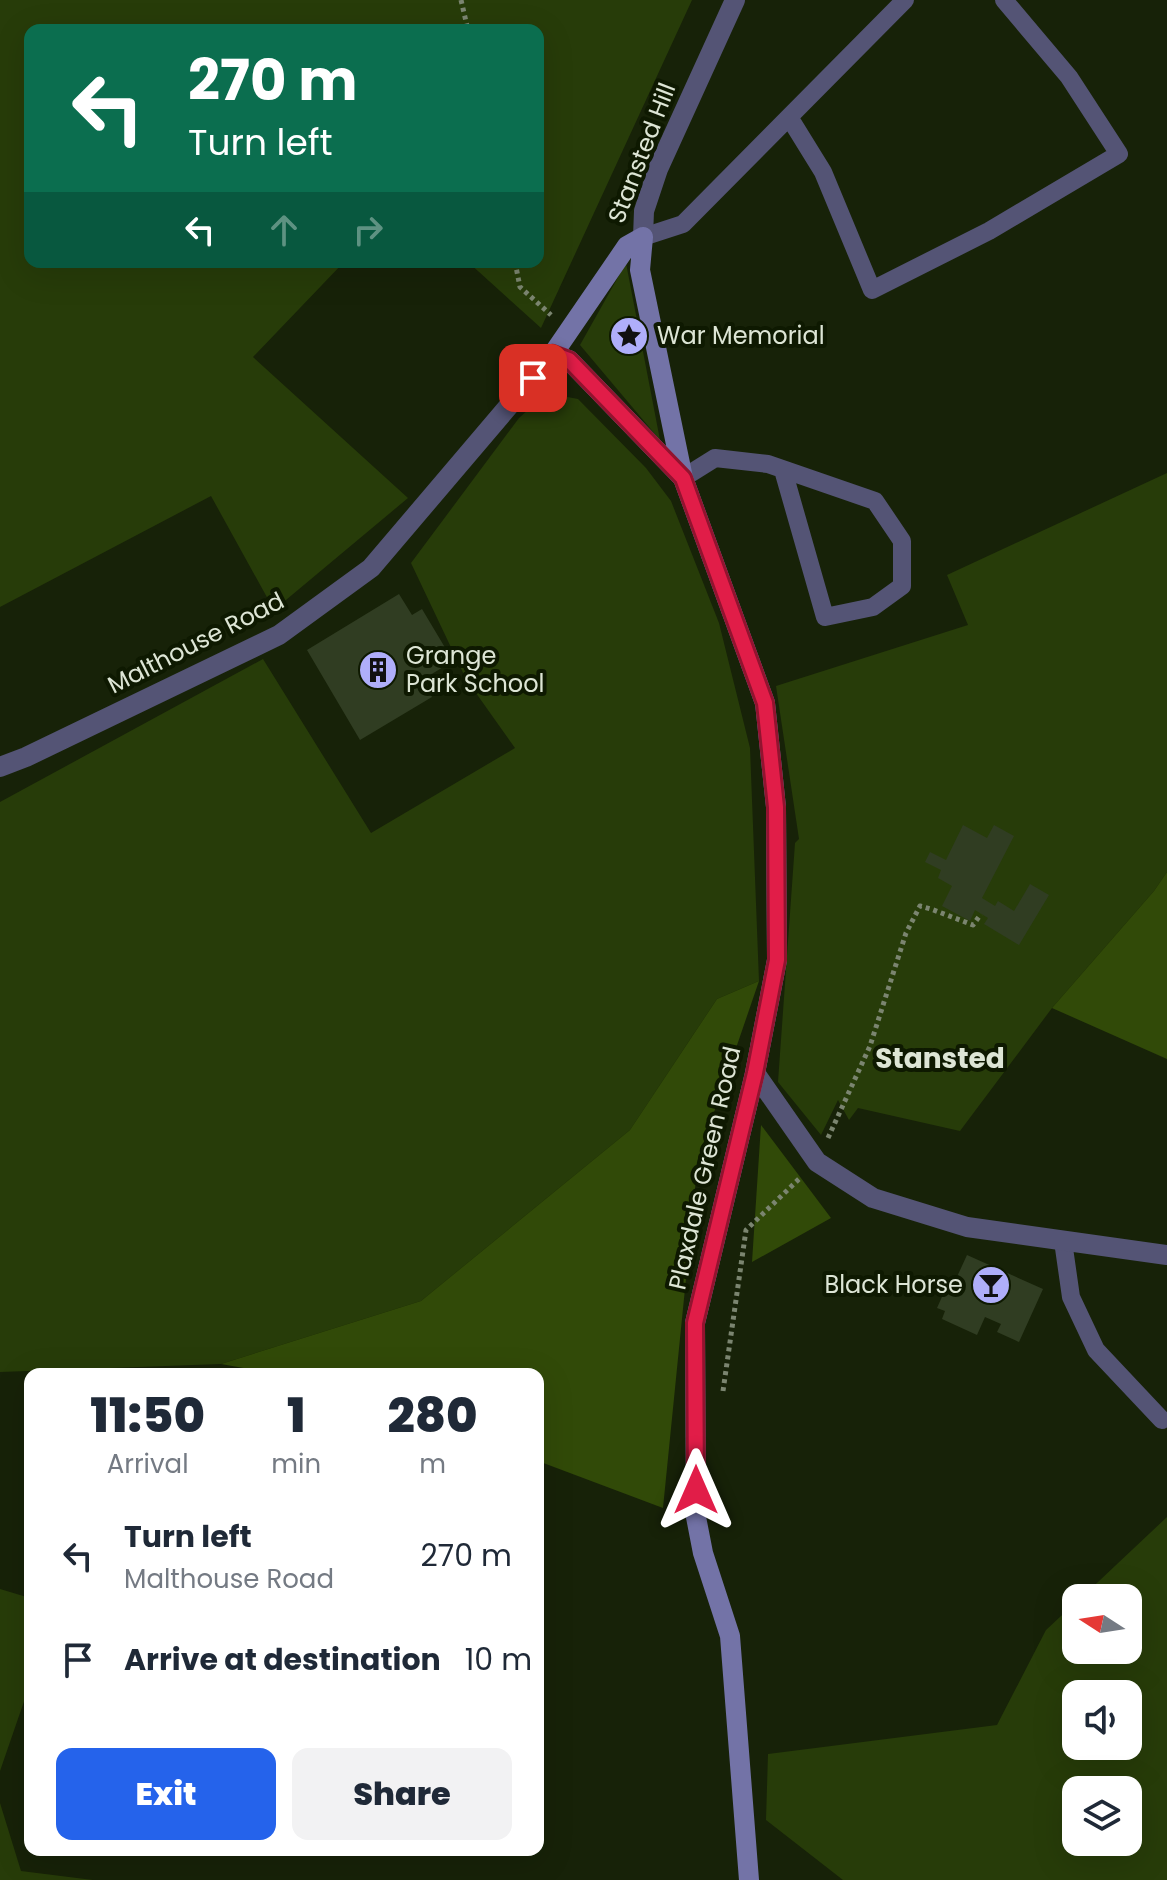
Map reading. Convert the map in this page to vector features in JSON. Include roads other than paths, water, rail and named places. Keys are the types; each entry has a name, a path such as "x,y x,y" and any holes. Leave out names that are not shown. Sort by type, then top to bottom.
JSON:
{"street":[{"name":"Stansted Hill","path":"553,354 627,246 643,237 644,211 658,169 735,0"},
{"name":"Plaxdale Green Road","path":"643,237 640,270 683,478 765,703 776,807 777,960 755,1073 695,1323 696,1517 703,1553 730,1636 749,1880"},
{"name":"Plaxdale Green Road","path":"553,354 569,360 683,478"},
{"name":"Malthouse Road","path":"0,767 279,635 371,568 553,354"},
{"path":"755,1073 817,1162 873,1198 967,1227 1167,1255"}],"lane":[{"path":"643,237 683,224 905,0"},
{"path":"789,117 823,172 872,290 989,231 1119,154 1069,77 1004,0"},
{"path":"683,478 715,458 768,464 875,501 902,541 902,586 873,607 825,617 783,470"},
{"path":"1063,1241 1071,1297 1096,1350 1162,1420"}],"place":[{"name":"War Memorial","path":"629,336"},
{"name":"Grange Park School","path":"378,670"},
{"name":"Black Horse","path":"991,1285"}],"district":[{"name":"Stansted","path":"940,1058"}]}
